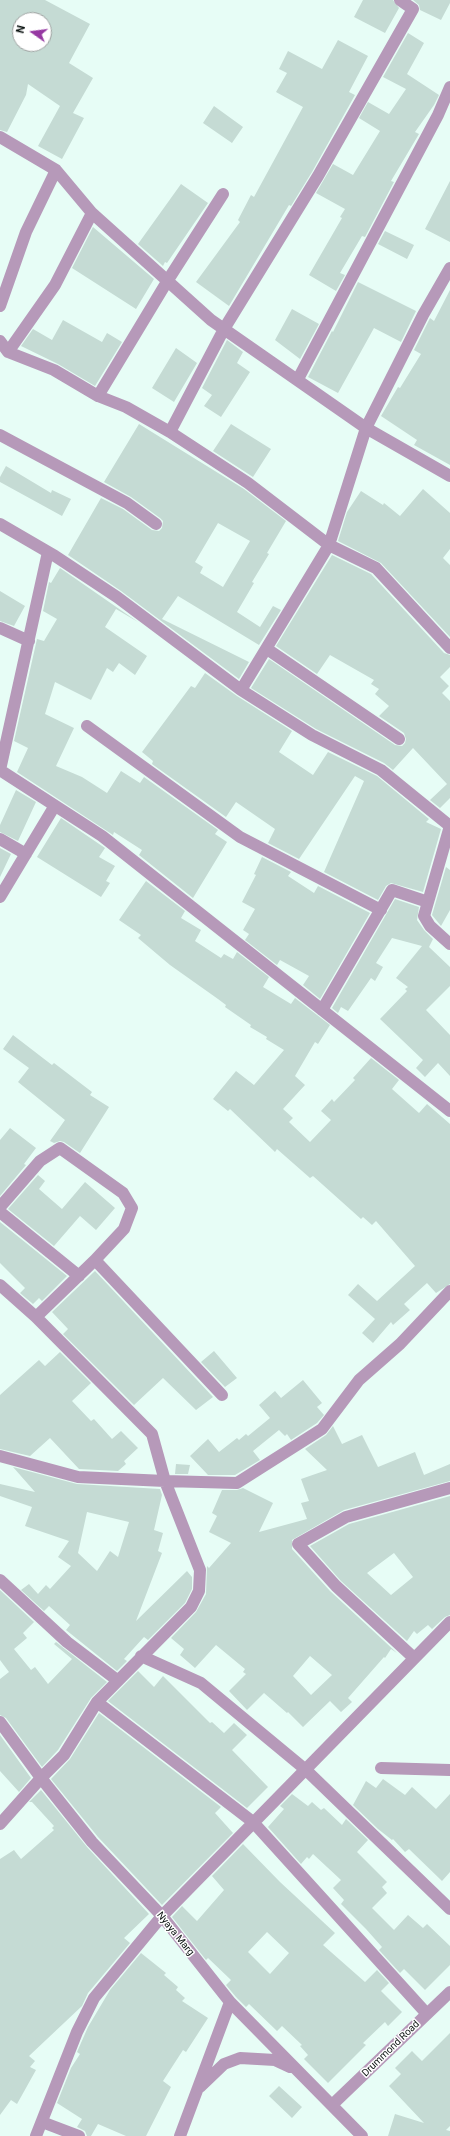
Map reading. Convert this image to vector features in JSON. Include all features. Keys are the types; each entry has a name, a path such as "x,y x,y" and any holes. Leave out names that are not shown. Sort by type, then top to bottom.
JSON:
{"street":[{"path":"170,432 224,329 318,176 412,9 400,0"},
{"path":"298,379 438,114 450,87"},
{"path":"0,137 56,170 92,213 211,320 298,379 366,428 450,476"},
{"path":"0,306 26,232 56,170"},
{"path":"98,396 168,280 223,194"},
{"path":"8,352 55,285 92,213"},
{"path":"241,690 329,545 366,428 423,315 450,268"},
{"path":"0,341 8,352 54,370 98,396 126,407 170,432 248,483 329,545 376,568 450,648"},
{"path":"0,435 127,503 156,524"},
{"path":"0,524 48,552 117,597 241,690 312,734 381,770 450,826 424,916 430,926 450,944"},
{"path":"48,552 0,770 102,836 450,1111"},
{"path":"0,628 29,641"},
{"path":"267,649 400,739"},
{"path":"87,726 240,837 381,910"},
{"path":"0,897 54,806"},
{"path":"0,839 26,854"},
{"path":"322,1010 392,890 428,902"},
{"path":"0,1207 40,1161 60,1148 123,1193 132,1208 124,1229 95,1260 36,1317"},
{"path":"0,1212 79,1276"},
{"path":"95,1260 222,1395"},
{"path":"0,1285 36,1317 152,1434 165,1481 200,1570 199,1591 191,1606 97,1702 64,1755 41,1778 0,1824"},
{"path":"0,1456 78,1477 237,1483 322,1428 359,1380 400,1344 450,1291"},
{"path":"414,1658 336,1586 298,1544 346,1517 450,1488"},
{"path":"0,1580 67,1642 117,1680"},
{"path":"36,2136 76,2032 94,1998 162,1916 450,1622"},
{"path":"141,1656 201,1683 306,1770 450,1909"},
{"path":"97,1702 253,1822 427,2014"},
{"name":"Nyaya Marg","path":"0,1722 41,1778 92,1842 162,1916 230,2002 362,2136"},
{"path":"381,1768 450,1770"},
{"name":"Drummond Road","path":"332,2106 450,1992"},
{"path":"180,2136 230,2002"},
{"path":"197,2090 224,2064 240,2058 275,2060 296,2069"},
{"path":"42,2122 79,2136"}],"building":[{"path":"0,0 45,0 90,24 69,63 93,78 73,113 84,118 62,159 38,146 60,106 28,84 26,95 7,132 0,130"},
{"path":"363,0 393,0 399,8 385,33 354,17"},
{"path":"413,0 450,0 450,3 441,20 420,10 419,5"},
{"path":"408,33 424,43 407,74 439,95 434,105 415,132 419,134 391,181 394,182 365,237 362,236 340,273 345,275 336,291 309,275 342,218 340,217 345,209 316,193 333,164 353,175 380,131 359,118 368,102 389,114 406,89 383,77"},
{"path":"338,40 368,56 349,92 355,95 312,172 291,206 289,205 229,306 196,282 240,222 238,220 251,195 254,197 303,107 276,92 287,73 279,69 288,51 322,69"},
{"path":"214,106 243,127 232,143 203,123"},
{"path":"450,181 450,242 425,229"},
{"path":"181,184 208,203 167,263 165,262 163,266 138,244"},
{"path":"93,227 154,279 136,309 72,268"},
{"path":"385,231 414,245 407,259 378,244"},
{"path":"358,282 416,311 401,342 374,328 338,393 308,377"},
{"path":"450,290 450,465 414,445 417,440 381,416 398,387 400,388 421,354 414,350 430,318 434,321"},
{"path":"292,309 319,324 300,359 275,340"},
{"path":"63,320 102,342 107,333 122,342 95,386 58,364 21,346 33,329 52,340"},
{"path":"227,340 243,352 237,363 250,372 221,417 204,406 212,395 202,388"},
{"path":"176,348 197,363 174,402 152,388"},
{"path":"139,424 244,489 286,521 267,553 269,554 252,582 254,583 237,612 260,627 273,606 281,610 259,645 178,596 162,619 249,662 239,679 121,591 68,555 101,498 123,509 152,530 159,531 162,528 163,521 160,518 131,497 104,482","holes":["218,523 250,541 223,587 200,573 203,567 195,562"]},
{"path":"231,424 271,449 253,477 213,451"},
{"path":"6,466 51,493 52,490 71,499 62,516 0,482 0,477"},
{"path":"423,489 450,513 450,549 443,558 450,565 450,637 381,563 338,541 347,512 361,491 383,505 384,503 400,516"},
{"path":"332,555 371,574 444,653 450,655 450,667 440,677 449,686 442,693 450,701 450,798 440,808 430,800 447,784 413,748 393,770 384,763 316,729 251,688 269,659 395,745 402,746 405,743 406,739 404,733 379,716 389,706 375,694 379,689 371,684 374,680 330,655 317,674 276,646"},
{"path":"60,568 138,622 116,609 105,627 147,656 135,675 119,663 113,672 107,668 91,700 55,682 45,714 74,728 56,766 82,777 107,793 121,771 140,783 144,777 218,830 215,834 227,842 193,898 139,855 142,850 114,832 113,835 17,772 28,748 14,741 37,639 44,641 57,619 43,611 49,582 51,583"},
{"path":"0,591 25,606 14,626 0,621"},
{"path":"205,673 237,696 292,731 279,752 313,775 328,752 377,776 429,819 426,822 441,829 423,892 391,883 386,886 378,900 324,872 364,781 355,776 299,859 268,843 275,829 236,802 226,817 152,764 153,761 142,752 191,686 195,688"},
{"path":"16,790 36,802 18,841 0,832 0,825"},
{"path":"61,818 105,848 99,857 115,866 106,881 110,883 101,897 37,857"},
{"path":"0,848 11,854 0,877"},
{"path":"262,857 291,872 288,876 314,893 318,886 370,913 320,999 303,985 309,976 280,960 277,965 245,940 249,934 243,930 255,909 242,902 256,875 254,874"},
{"path":"446,867 450,870 450,910 441,926 432,915"},
{"path":"146,881 185,911 181,918 201,930 195,941 221,958 224,954 233,959 237,952 269,977 263,987 291,1004 295,998 330,1025 318,1044 315,1042 295,1076 305,1085 283,1109 293,1118 289,1122 310,1142 331,1120 321,1111 332,1099 334,1102 355,1080 353,1078 371,1058 399,1080 392,1089 419,1113 427,1104 450,1124 450,1284 436,1293 427,1283 404,1304 410,1310 393,1325 391,1322 373,1343 362,1333 375,1319 348,1295 358,1284 377,1301 415,1266 376,1221 372,1225 363,1217 361,1219 313,1176 310,1178 277,1149 275,1152 230,1109 228,1111 213,1099 236,1071 254,1085 284,1050 266,1039 267,1037 250,1027 251,1025 225,1007 226,1005 170,965 138,938 141,935 119,920"},
{"path":"395,899 419,907 417,920 433,939 429,947 450,967 450,986 426,1010 450,1035 450,1076 438,1063 425,1077 416,1068 423,1060 380,1019 407,991 405,989 408,987 396,978 422,946 392,938 376,963 383,967 375,981 371,978 348,1011 341,1007 338,1013 332,1008"},
{"path":"13,1035 52,1065 54,1063 92,1092 90,1095 109,1107 80,1153 64,1142 60,1141 54,1143 50,1141 65,1120 18,1082 29,1068 3,1049"},
{"path":"10,1128 36,1148 24,1164 26,1165 0,1196 0,1140"},
{"path":"38,1175 45,1181 39,1189 62,1209 85,1182 115,1208 96,1230 80,1216 54,1246 8,1209"},
{"path":"0,1222 67,1276 42,1301 39,1298 33,1304 20,1293 25,1288 0,1263"},
{"path":"95,1271 213,1397 196,1410 163,1378 134,1405 63,1334 68,1329 52,1312"},
{"path":"214,1351 237,1378 225,1387 201,1362"},
{"path":"60,1352 91,1383 72,1401 91,1421 94,1419 112,1439 121,1431 138,1448 124,1461 126,1464 118,1471 79,1469 50,1438 30,1456 0,1449 0,1395 39,1360 45,1366"},
{"path":"303,1380 322,1403 317,1407 324,1415 317,1423 291,1440 287,1434 285,1436 279,1430 253,1451 260,1460 235,1475 208,1475 190,1456 208,1439 219,1452 237,1438 239,1440 246,1434 248,1436 270,1418 259,1405 275,1391 281,1398"},
{"path":"333,1426 342,1444 362,1435 378,1467 415,1452 424,1475 450,1464 450,1481 344,1510 292,1540 292,1549 330,1591 397,1653 391,1649 385,1658 384,1657 348,1698 352,1702 341,1712 330,1701 303,1727 288,1712 287,1713 264,1693 247,1710 229,1691 246,1674 243,1672 245,1669 216,1645 195,1668 180,1655 184,1649 171,1638 196,1612 206,1594 207,1566 209,1568 231,1543 209,1532 217,1516 212,1513 222,1490 237,1490 243,1488 273,1503 259,1532 307,1519 301,1503 309,1501 301,1479 327,1470 305,1449 326,1435","holes":["310,1656 332,1675 311,1695 293,1676"]},
{"path":"176,1464 190,1465 188,1474 175,1474"},
{"path":"13,1467 77,1484 160,1489 162,1495 154,1530 163,1533 158,1551 162,1553 136,1621 187,1571 192,1577 192,1589 185,1603 148,1640 144,1637 124,1659 127,1661 117,1671 66,1630 70,1625 49,1606 44,1611 21,1590 29,1584 38,1594 46,1585 50,1589 71,1566 58,1557 69,1541 25,1526 32,1507 0,1496 0,1484 35,1492","holes":["87,1512 129,1522 118,1557 110,1551 97,1571 78,1553"]},
{"path":"450,1496 450,1615 445,1617 432,1629 428,1625 417,1634 414,1631 407,1641 341,1581 310,1546 349,1524","holes":["394,1553 413,1577 391,1595 367,1573"]},
{"path":"0,1590 34,1622 23,1633 27,1638 14,1649 31,1670 35,1667 48,1684 72,1659 54,1644 56,1642 107,1682 91,1698 58,1750 42,1767 6,1718 0,1715 0,1679 9,1672 0,1660"},
{"path":"138,1671 154,1687 163,1676 210,1723 212,1722 224,1733 234,1723 247,1735 232,1750 268,1787 247,1808 108,1701"},
{"path":"99,1713 221,1807 215,1813 233,1833 162,1905 98,1837 51,1779 70,1759"},
{"path":"0,1735 31,1778 19,1792 0,1771"},
{"path":"383,1779 405,1795 412,1787 436,1809 450,1794 450,1872 442,1881 409,1849 405,1852 393,1839 392,1840 378,1829 353,1805 366,1781 376,1788"},
{"path":"41,1790 87,1847 149,1914 124,1938 130,1943 88,1993 82,2006 29,2056 35,2061 30,2067 36,2070 17,2104 11,2100 0,2115 0,1859 14,1850 21,1859 54,1830 52,1828 54,1826 32,1802 29,1802"},
{"path":"292,1794 308,1806 312,1802 321,1810 324,1808 342,1825 346,1819 368,1840 357,1852 387,1882 382,1887 387,1893 372,1908 394,1930 408,1915 423,1928 427,1924 450,1946 450,1965 425,1990 404,1969 400,1973 379,1950 382,1947 341,1904 344,1900 333,1888 341,1880 313,1854 309,1859 307,1857 301,1864 268,1827 284,1809 280,1806"},
{"path":"243,1844 280,1882 335,1933 323,1945 365,1982 377,1970 389,1983 381,1991 402,2012 388,2026 385,2022 363,2043 366,2045 328,2083 304,2059 308,2055 300,2046 302,2045 282,2026 277,2031 249,2004 246,2007 236,1997 226,1985 231,1980 208,1958 206,1960 172,1917 182,1906 197,1921 224,1890 212,1876","holes":["267,1932 289,1953 270,1974 248,1952"]},
{"path":"141,1953 166,1973 164,1975 178,1987 176,1990 185,1998 182,2001 208,2018 186,2052 183,2050 163,2081 171,2087 146,2136 126,2136 98,2124 91,2136 87,2136 85,2131 77,2127 82,2119 57,2103 71,2068 80,2054 77,2052 88,2027 110,1990"},
{"path":"450,2033 450,2126 446,2130 450,2131 450,2136 388,2136 395,2114 424,2123 389,2086 401,2074 395,2068 412,2051 422,2061"},
{"path":"279,2086 302,2107 292,2118 269,2096"}]}
